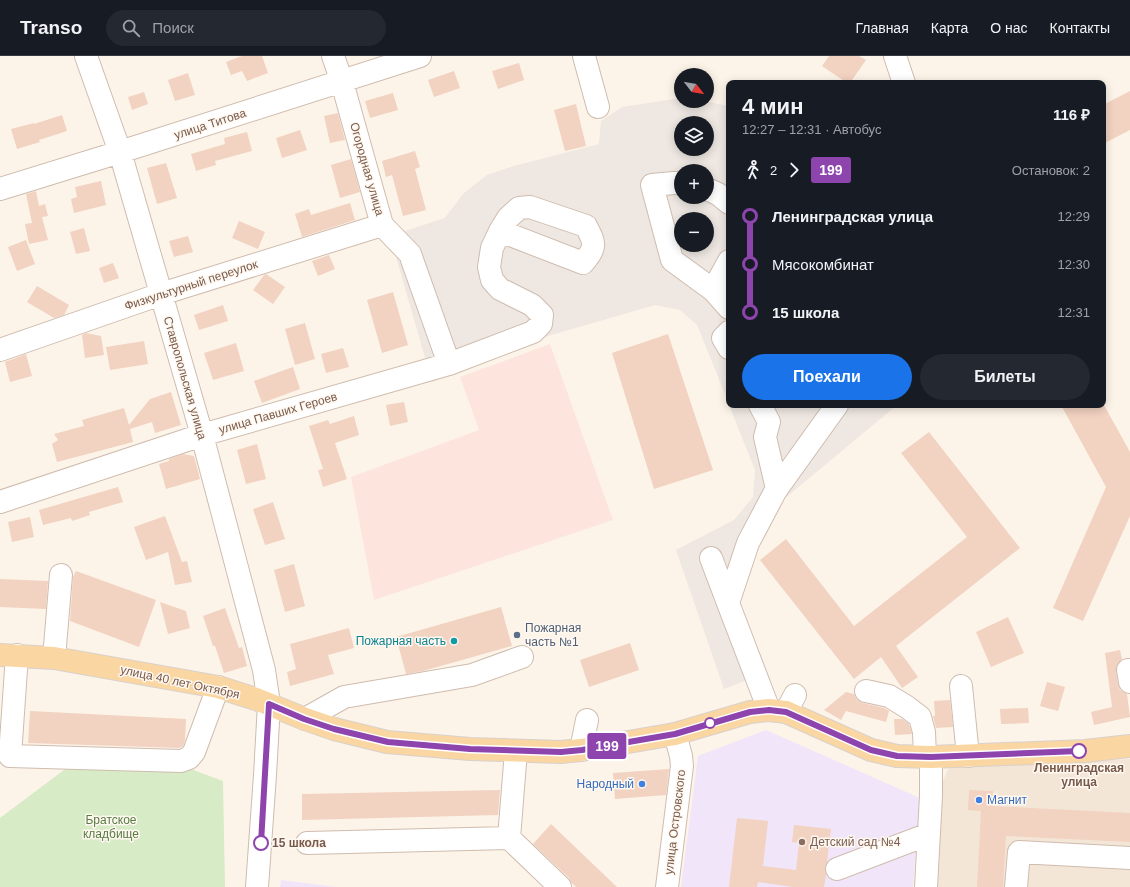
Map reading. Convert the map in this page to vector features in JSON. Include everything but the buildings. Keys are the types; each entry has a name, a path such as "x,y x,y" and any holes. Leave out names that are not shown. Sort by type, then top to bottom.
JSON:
{"main road":[{"name":"улица 40 лет Октября","path":"8,655 54,658 218,687 256,699 304,719 334,729 388,742 470,749 561,752 582,750 675,734 750,712 784,706"},
{"path":"784,706 871,750 897,756 968,756 1085,751 1130,746"}],"street":[{"name":"Ставропольская улица","path":"86,56 120,152 202,435 264,670 269,704 266,775 257,887"},
{"name":"Огородная улица","path":"333,56 342,82 382,225 410,254 449,364"},
{"name":"улица Титова","path":"0,189 342,82 420,56"},
{"path":"584,56 598,107"},
{"path":"895,56 903,80"},
{"path":"674,182 652,186 672,260 713,290 726,305"},
{"path":"714,192 726,201"},
{"name":"Физкультурный переулок","path":"0,350 161,294 382,225"},
{"name":"улица Павших Героев","path":"0,502 202,435 449,364 533,332 541,324 542,315 532,305 500,289 492,280 489,267 492,248 500,231"},
{"path":"713,290 726,266"},
{"path":"762,408 769,422 765,437 777,489"},
{"path":"728,603 748,543 777,489 835,408"},
{"path":"711,558 728,603 784,706"},
{"path":"54,658 61,575"},
{"path":"8,655 10,756 181,761 188,758 194,752 218,687"},
{"path":"304,719 344,697 472,674 522,657"},
{"path":"1130,670 1128,670 1130,682"},
{"path":"961,686 968,756"},
{"path":"866,691 889,696 920,717 928,757 929,834 926,887"},
{"path":"582,750 587,720"},
{"name":"улица Островского","path":"667,887 682,766 675,734"},
{"path":"509,838 516,751"},
{"path":"837,869 929,834"},
{"path":"307,843 509,838 560,887"},
{"path":"1016,887 1019,852 1130,858"}],"shaded area":[{"path":"674,99 674,108 714,108 714,103 726,105 726,397 697,325 680,310 655,305 548,336 432,382 390,236 445,218 463,194 487,175 514,166 599,144 601,121 622,107"},
{"path":"550,344 613,520 374,600 351,477 479,430 460,377"},
{"path":"730,408 893,408 784,499 745,558 733,605 765,673 724,689 676,550 734,520 753,497 755,470"},
{"name":"Детский сад №4","path":"766,730 920,798 913,887 681,887 698,756"},
{"path":"1130,759 1130,887 933,887 942,783 948,769 962,763 1022,764"},
{"path":"281,880 337,887 280,887"}],"green space":[{"name":"Братское кладбище","path":"68,767 191,769 223,781 225,887 0,887 0,818"}],"bus line":[{"name":"199","path":"261,843 269,704 304,719 334,729 388,742 470,749 561,752 582,750 675,734 750,712 769,710 786,712 871,750 897,756 931,757 1079,751"}],"place":[{"name":"Пожарная часть №1","path":"517,635"},
{"name":"Пожарная часть","path":"454,641"},
{"name":"Ленинградская улица","path":"1079,751"},
{"name":"Народный","path":"642,784"},
{"name":"Магнит","path":"979,800"},
{"name":"Детский сад №4","path":"802,842"},
{"name":"15 школа","path":"261,843"}]}
